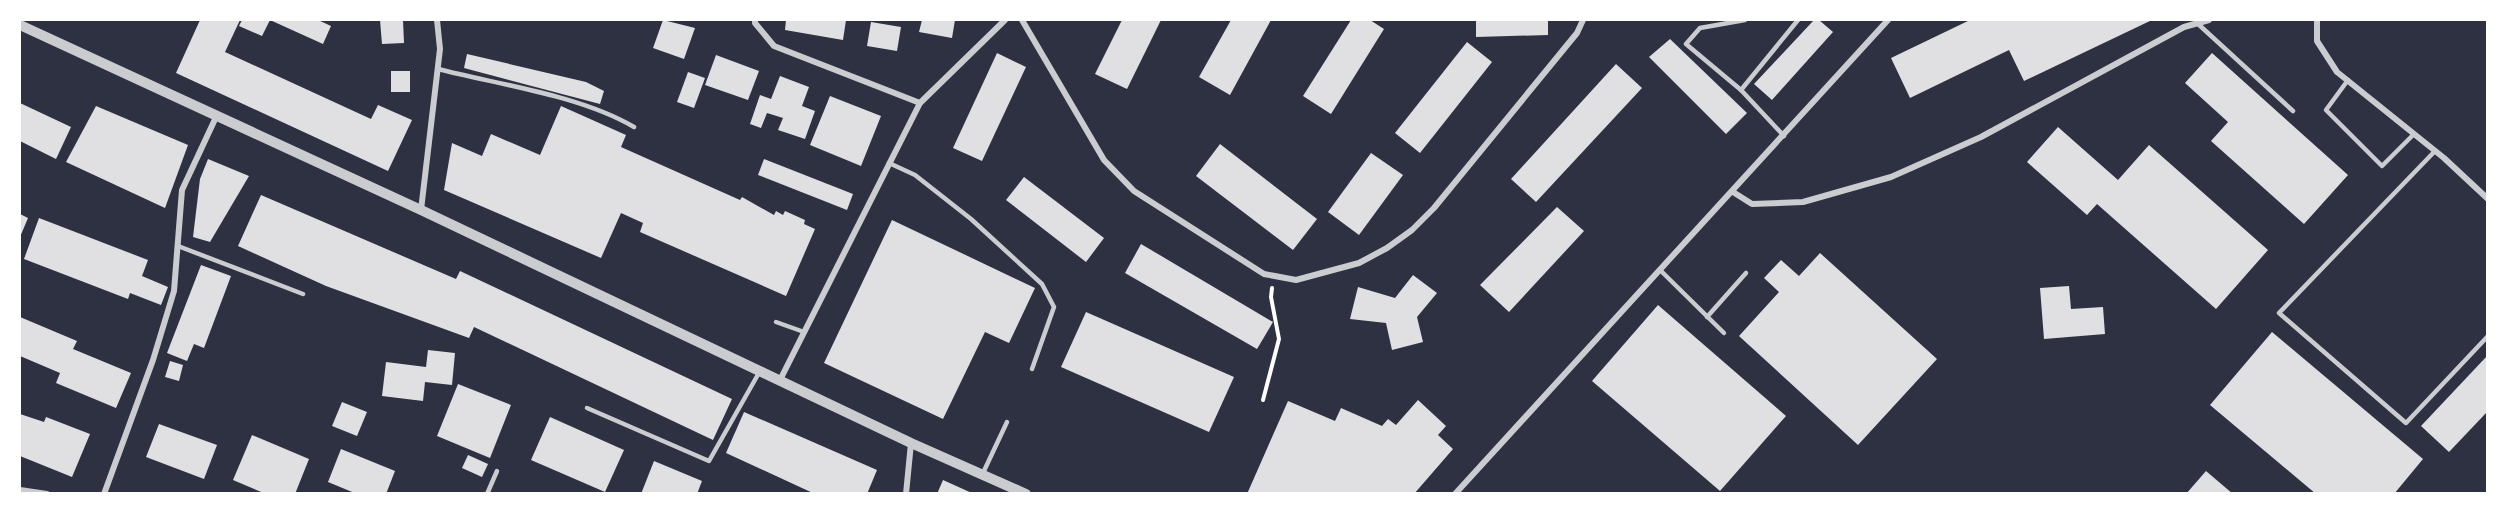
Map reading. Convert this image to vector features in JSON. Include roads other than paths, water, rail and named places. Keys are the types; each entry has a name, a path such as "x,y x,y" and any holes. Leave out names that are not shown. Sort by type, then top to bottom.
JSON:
{"street":[{"path":"421,210 440,49 437,20"},
{"path":"755,20 774,46 920,103"},
{"path":"780,380 920,103 1005,20"},
{"path":"1022,20 1104,160 1134,191 1264,274 1296,280 1359,263 1387,248 1412,230 1434,208 1577,33 1583,20"},
{"path":"1455,494 1888,20"},
{"path":"1733,192 1752,204 1803,202 1892,177 1981,137 2184,27 2209,20"},
{"path":"2317,20 2317,40 2337,72 2414,134 2487,199"},
{"path":"20,26 421,210 911,443 1026,494"},
{"path":"104,494 153,360 174,291 182,190 217,116"},
{"path":"906,494 911,443"},
{"path":"20,490 47,494"}],"lane":[{"path":"1745,20 1701,28 1686,44 1741,90 1784,136"},
{"path":"1741,90 1798,20"},
{"path":"2197,23 2292,111"},
{"path":"438,69 564,99 613,115 634,127"},
{"path":"2348,80 2326,110 2382,166 2414,134"},
{"path":"2434,151 2279,313 2406,423 2487,336"},
{"path":"889,163 915,175 971,219 1042,284 1054,307 1032,369"},
{"path":"178,246 303,294"},
{"path":"1660,270 1724,333"},
{"path":"1707,317 1746,273"},
{"path":"776,322 804,332"},
{"path":"587,408 710,461 760,371"},
{"path":"982,474 1007,422"},
{"path":"488,494 497,471"}]}
